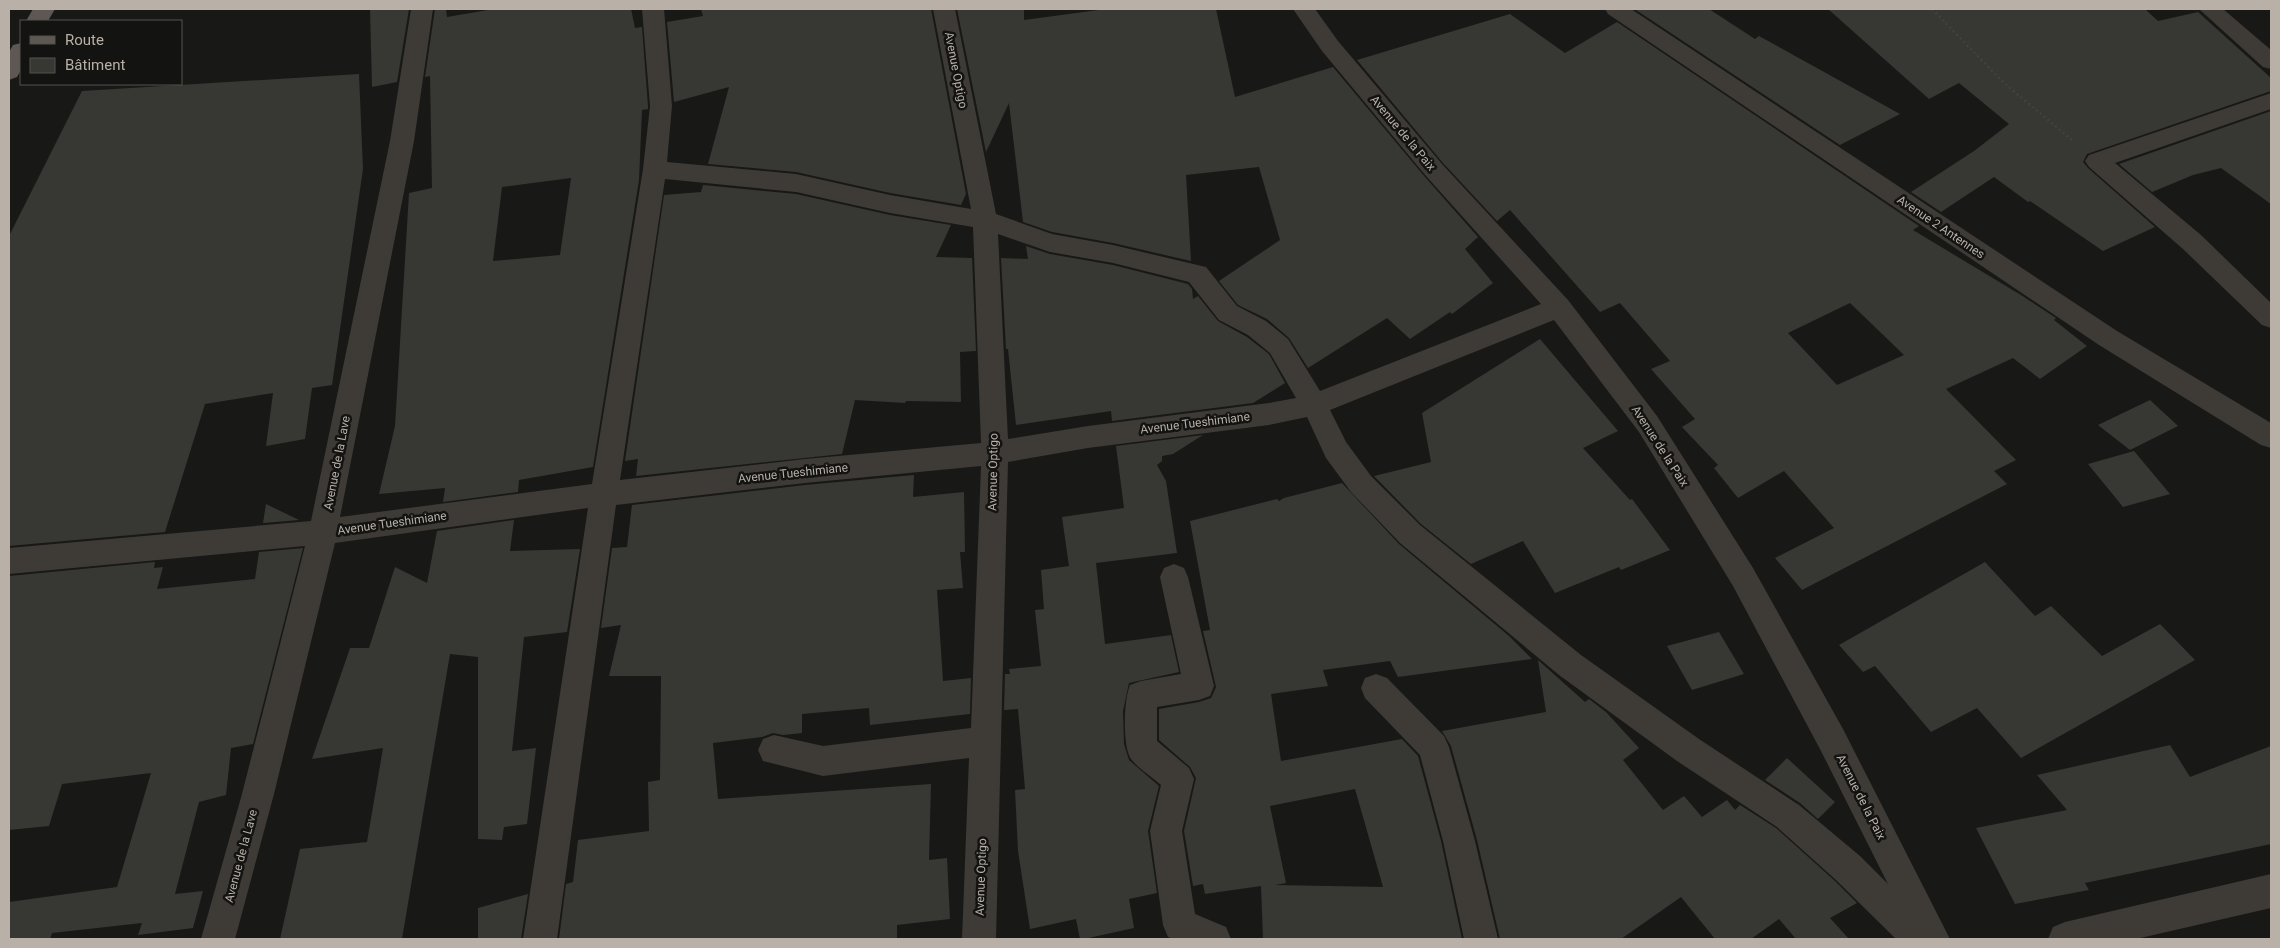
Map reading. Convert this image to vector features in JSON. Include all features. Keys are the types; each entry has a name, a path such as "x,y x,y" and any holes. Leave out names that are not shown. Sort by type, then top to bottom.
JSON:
{"main road":[{"path":"38,20 44,9"},
{"path":"9,72 20,52"}],"street":[{"name":"Avenue de la Lave","path":"218,939 258,794 324,532 402,141 422,9"},
{"path":"540,939 604,494 655,169 661,106 653,9"},
{"name":"Avenue Optigo","path":"944,9 985,220 994,453 979,939"},
{"name":"Avenue de la Paix","path":"1304,9 1330,46 1434,170 1560,307 1648,424 1743,577 1832,740 1933,939"},
{"name":"Avenue 2 Antennes","path":"1616,9 2108,338 2271,436"},
{"path":"2210,9 2271,62"},
{"path":"2097,161 2271,101"},
{"path":"2097,161 2192,242 2271,318"},
{"path":"655,169 796,183 890,204 985,220 1050,243 1113,254 1197,274 1228,312 1258,328 1279,346 1314,405 1336,450 1361,484 1410,534 1570,665 1688,750 1788,816 1848,868 1920,939"},
{"name":"Avenue Tueshimiane","path":"9,561 324,532 604,494 796,472 994,453 1088,437 1268,414 1314,405 1560,307"},
{"path":"1174,577 1199,686 1141,695 1142,748 1178,779 1166,831 1180,924 1214,939"},
{"path":"1376,688 1433,747 1459,841 1481,939"},
{"path":"774,750 823,760 985,741"},
{"path":"2065,939 2271,890"}],"path":[{"path":"1932,9 2004,83 2097,161"}],"building":[{"path":"370,9 409,9 397,82 372,87"},
{"path":"435,9 446,9 447,17 494,9 631,9 635,28 642,27 648,109 642,110 639,180 593,467 519,480 518,492 443,502 445,488 379,494 395,426 409,193 432,188 430,76 425,77","holes":["571,178 560,255 493,261 502,187"]},
{"path":"701,9 931,9 966,194 961,205 890,193 796,172 708,164 729,87 674,102 667,22 703,16"},
{"path":"957,9 1024,9 1024,20 1106,9 1216,9 1235,97 1333,67 1478,237 1465,249 1493,283 1452,314 1450,312 1410,339 1387,318 1308,368 1289,338 1267,319 1238,305 1219,281 1280,240 1259,167 1186,175 1191,261 1113,243 1052,232 1023,222 1009,103 986,152"},
{"path":"1637,9 1709,9 1755,39 1759,36 1900,114 1840,145"},
{"path":"1828,9 2145,9 2158,21 2198,12 2271,78 2271,91 2087,154 2083,162 2088,168 2155,227 2103,251 2030,201 2028,202 1994,177 1941,212 1911,192 1974,151 2009,124 1959,83 1929,99"},
{"path":"1510,14 1565,53 1617,22 1919,226 1913,230 2056,318 2054,320 2087,346 2040,379 2013,358 1946,389 2016,460 1994,471 2007,484 1802,590 1775,558 1834,528 1784,471 1738,498 1714,468 1718,465 1682,427 1695,419 1651,369 1670,361 1620,303 1600,312 1510,210 1497,221 1443,163 1357,60","holes":["1850,303 1904,355 1837,385 1788,333"]},
{"path":"359,74 363,169 332,385 312,388 305,439 266,446 273,393 205,404 165,532 9,546 9,236 82,91"},
{"path":"2271,111 2271,204 2221,168 2193,175 2152,192 2119,164"},
{"path":"703,185 796,194 890,215 951,225 936,257 972,258 976,351 960,352 961,402 906,401 905,403 855,400 842,454 636,476 638,459 625,461 664,195 701,192"},
{"path":"1026,246 1050,254 1113,265 1188,284 1192,289 1193,299 1198,296 1218,321 1247,337 1269,354 1285,383 1253,403 1112,421 1111,411 1016,425 1008,349 1006,349 1001,258 1028,259"},
{"path":"1540,339 1618,431 1583,448 1630,500 1632,499 1670,550 1621,570 1619,567 1555,593 1523,541 1471,564 1421,524 1374,476 1431,462 1422,413"},
{"path":"2150,400 2178,426 2130,450 2098,425"},
{"path":"1203,435 1173,454 1162,456 1162,461 1157,465 1166,481 1177,553 1096,563 1105,644 1171,635 1179,672 1129,683 1123,711 1124,744 1129,760 1159,786 1148,831 1157,893 1129,899 1134,928 1084,939 1080,939 1076,919 1030,929 1018,851 1015,790 1025,789 1018,709 1004,710 1005,674 1010,674 1009,669 1041,666 1035,610 1044,609 1041,570 1069,566 1062,517 1124,508 1116,446"},
{"path":"2134,451 2170,494 2123,507 2088,464"},
{"path":"914,475 913,497 964,492 965,552 960,552 963,588 937,590 943,681 971,678 970,714 870,725 869,708 802,714 802,733 783,735 773,733 762,737 713,743 718,799 931,784 929,860 947,858 950,919 897,925 897,939 559,939 566,884 573,882 578,840 649,831 648,782 660,780 661,676 609,676 621,625 601,628 612,548 627,547 632,505 805,485"},
{"path":"1342,483 1399,544 1509,636 1532,659 1398,677 1390,661 1323,670 1328,686 1271,694 1281,761 1402,739 1418,756 1441,841 1462,939 1263,939 1261,886 1205,894 1203,884 1193,886 1184,831 1196,778 1190,767 1159,740 1159,709 1211,698 1216,687 1203,631 1210,630 1190,521 1277,499 1279,501 1284,498","holes":["1355,789 1383,887 1275,885 1286,883 1270,806"]},
{"path":"266,504 299,520 263,523"},
{"path":"514,520 510,551 580,549 567,632 524,637 512,751 536,748 527,824 504,827 502,840 478,839 478,657 450,654 402,939 280,939 300,849 367,842 383,748 312,759 350,648 369,648 395,567 427,583 437,531"},
{"path":"303,548 253,744 231,748 226,795 199,802 175,894 203,891 193,928 138,935 142,923 52,933 50,939 9,939 9,902 117,887 151,773 62,784 49,826 9,830 9,576 155,562 154,568 163,567 157,589 255,579 259,552"},
{"path":"1985,562 2035,616 2051,606 2102,656 2160,624 2195,660 2021,758 1977,708 1931,732 1875,666 1863,672 1839,645"},
{"path":"1719,632 1744,674 1692,690 1667,646"},
{"path":"1538,660 1585,702 1589,699 1606,712 1639,748 1623,760 1663,810 1684,796 1702,817 1727,800 1735,810 1740,805 1776,828 1857,903 1830,918 1849,939 1796,939 1779,919 1751,939 1715,939 1681,897 1621,939 1500,939 1477,840 1451,746 1442,731 1546,712"},
{"path":"2170,745 2190,777 2271,746 2271,844 2085,883 2089,890 2015,904 1976,828 2067,810 2037,775"},
{"path":"1787,758 1835,802 1818,819 1800,803 1765,780"},
{"path":"528,894 521,939 478,939 478,908"}]}
